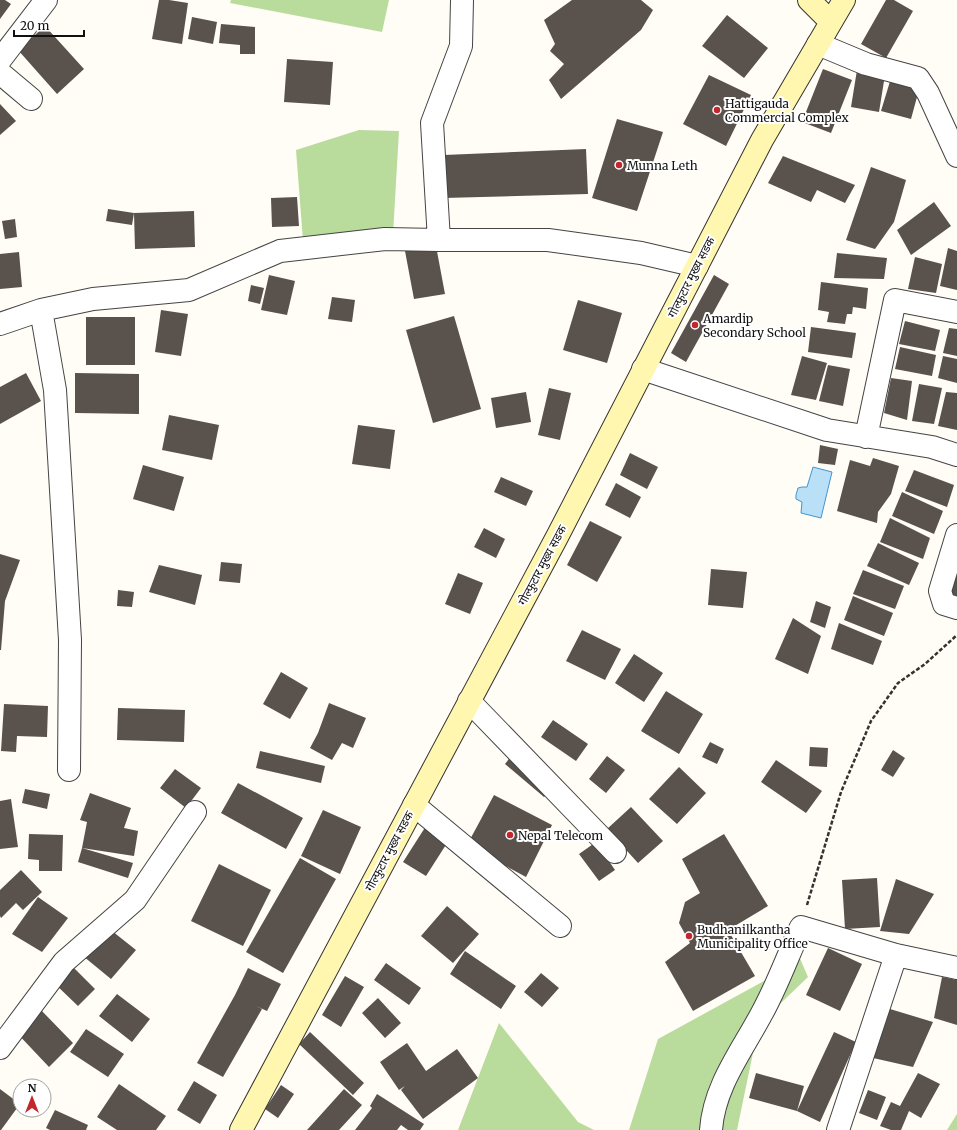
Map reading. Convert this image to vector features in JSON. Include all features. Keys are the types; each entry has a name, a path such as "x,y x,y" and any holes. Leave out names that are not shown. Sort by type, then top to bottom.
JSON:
{"main road":[{"path":"809,0 832,22"},
{"name":"गोल्फुटार मुख्य सडक","path":"241,1130 557,536 762,140 844,0"}],"street":[{"path":"0,60 46,0"},
{"path":"438,240 432,123 461,46 462,0"},
{"path":"818,44 866,64 918,78 928,93 957,156"},
{"path":"0,73 31,100"},
{"path":"0,324 41,310 93,299 189,290 280,251 385,238 438,240 548,240 641,253 697,266"},
{"path":"866,437 895,300 957,312"},
{"path":"41,310 55,390 70,640 69,770"},
{"path":"643,369 827,430 932,448 957,455"},
{"path":"957,534 940,591 944,604 957,608"},
{"path":"469,701 615,852"},
{"path":"414,805 560,926"},
{"path":"0,1048 64,962 135,900 195,812"},
{"path":"711,1130 712,1115 722,1084 763,1012 801,927 896,955 957,968"},
{"path":"838,1130 896,955"}],"path":[{"path":"801,927 841,792 871,721 898,683 925,664 957,635"}],"green space":[{"path":"231,0 389,0 382,32 230,3"},
{"path":"359,130 399,131 393,234 303,241 296,150"},
{"path":"798,954 808,977 759,1024 737,1130 629,1130 658,1039 784,970"},
{"path":"499,1023 578,1122 594,1130 458,1130"},
{"path":"957,1114 957,1130 947,1130"}],"water":[{"path":"813,467 832,472 821,518 801,513 802,502 796,499 798,488 807,487"}],"building":[{"path":"0,0 5,0 11,4 0,19"},
{"path":"159,0 188,3 182,44 152,39"},
{"path":"572,0 641,0 653,10 641,30 561,99 549,80 564,64 550,51 555,44 544,20"},
{"path":"886,0 894,0 913,11 886,58 861,44"},
{"path":"727,15 768,48 744,78 702,46"},
{"path":"192,17 217,22 213,44 188,39"},
{"path":"221,24 255,27 255,54 240,54 240,45 219,43"},
{"path":"45,26 84,69 57,94 18,50"},
{"path":"287,59 333,62 330,105 284,102"},
{"path":"823,69 852,80 831,133 802,122"},
{"path":"857,70 885,75 879,112 851,107"},
{"name":"Hattigauda Commercial Complex","path":"709,75 751,95 726,146 683,124"},
{"path":"891,78 920,86 911,119 881,111"},
{"path":"0,104 16,121 0,135"},
{"path":"617,119 663,132 637,211 592,198"},
{"path":"586,149 588,194 444,198 444,155"},
{"path":"783,156 855,185 845,203 817,190 811,202 768,183"},
{"path":"871,167 906,180 894,222 875,249 846,240"},
{"path":"297,197 299,226 272,227 271,198"},
{"path":"934,202 951,226 911,255 897,230"},
{"path":"108,209 134,213 132,225 106,221"},
{"path":"194,211 195,247 135,249 134,213"},
{"path":"15,219 17,237 5,239 2,221"},
{"path":"436,246 445,294 414,299 405,251"},
{"path":"948,248 957,251 957,290 940,286"},
{"path":"19,252 22,287 0,289 0,254"},
{"path":"837,253 887,258 884,279 834,278"},
{"path":"915,257 942,264 936,293 908,289"},
{"path":"269,275 295,281 287,315 261,310"},
{"path":"714,275 729,284 686,362 671,353"},
{"path":"821,282 868,288 866,309 853,307 852,314 847,314 845,324 827,322 829,312 818,310"},
{"path":"251,285 264,288 260,304 248,301"},
{"path":"332,297 355,300 352,322 328,319"},
{"path":"578,300 622,313 607,363 563,350"},
{"path":"161,310 188,314 181,356 155,352"},
{"path":"454,316 481,409 433,423 406,330"},
{"path":"86,317 135,317 135,365 86,365"},
{"path":"905,321 940,330 935,351 899,344"},
{"path":"811,327 856,333 852,358 808,352"},
{"path":"949,328 957,329 957,356 943,353"},
{"path":"900,347 936,355 932,376 895,369"},
{"path":"802,356 827,363 816,400 791,395"},
{"path":"943,356 957,359 957,383 938,378"},
{"path":"828,365 850,369 843,406 819,401"},
{"path":"26,373 41,401 0,424 0,387"},
{"path":"75,373 139,374 139,414 75,413"},
{"path":"891,378 912,381 907,420 884,413"},
{"path":"919,384 942,388 934,424 912,421"},
{"path":"549,388 571,393 560,440 538,435"},
{"path":"526,392 531,422 496,428 491,398"},
{"path":"946,392 957,393 957,430 938,426"},
{"path":"169,415 219,425 212,460 162,450"},
{"path":"358,425 395,430 390,469 352,464"},
{"path":"820,445 838,449 835,465 818,463"},
{"path":"630,453 658,467 647,489 620,475"},
{"path":"873,458 899,466 891,494 878,512 877,523 837,511 850,460 870,466"},
{"path":"143,465 184,477 174,511 133,499"},
{"path":"914,470 954,485 947,507 905,491"},
{"path":"501,477 533,491 526,506 494,492"},
{"path":"616,483 641,497 630,518 605,505"},
{"path":"902,492 943,511 934,534 892,516"},
{"path":"890,518 930,538 923,559 880,542"},
{"path":"590,521 622,537 597,582 567,565"},
{"path":"484,528 505,539 496,558 474,547"},
{"path":"878,543 919,563 909,585 867,566"},
{"path":"0,554 20,560 5,601 1,650 0,650"},
{"path":"221,562 242,564 240,583 219,581"},
{"path":"159,565 202,575 195,605 149,592"},
{"path":"711,569 747,572 743,608 708,605"},
{"path":"863,570 904,586 895,609 853,594"},
{"path":"957,571 957,600 945,597"},
{"path":"458,573 483,583 470,614 445,604"},
{"path":"118,590 134,592 132,607 117,606"},
{"path":"853,596 893,613 884,636 844,620"},
{"path":"816,601 831,607 825,628 810,622"},
{"path":"793,618 821,636 808,674 775,659"},
{"path":"839,623 882,641 873,665 831,649"},
{"path":"582,630 621,649 605,680 566,661"},
{"path":"634,654 663,673 644,702 615,683"},
{"path":"281,672 308,688 290,719 263,704"},
{"path":"666,691 703,714 679,754 641,731"},
{"path":"329,703 366,718 353,748 342,743 332,760 310,748 318,733"},
{"path":"4,704 48,706 47,737 17,736 16,752 1,751"},
{"path":"118,708 185,710 184,742 117,740"},
{"path":"553,720 588,744 576,761 541,737"},
{"path":"710,742 724,749 717,764 702,757"},
{"path":"810,747 828,748 827,767 809,766"},
{"path":"893,750 905,758 893,777 881,770"},
{"path":"260,751 325,766 321,783 256,768"},
{"path":"512,755 552,789 544,797 505,764"},
{"path":"607,756 625,770 606,793 589,779"},
{"path":"776,760 822,791 806,813 761,782"},
{"path":"679,767 706,793 677,824 649,799"},
{"path":"175,769 201,788 186,808 160,788"},
{"path":"238,783 303,818 286,849 221,813"},
{"path":"25,789 50,794 47,809 22,803"},
{"path":"90,793 131,808 124,828 138,831 134,856 82,848 87,822 80,820"},
{"name":"Nepal Telecom","path":"494,795 552,825 526,877 467,845"},
{"path":"11,799 18,847 0,849 0,801"},
{"path":"631,807 663,841 638,863 607,829"},
{"path":"323,810 361,827 340,874 301,856"},
{"path":"426,826 449,840 426,876 403,862"},
{"path":"29,834 63,835 62,871 39,871 39,860 28,859"},
{"path":"724,834 768,906 728,930 755,976 693,1011 665,962 690,943 679,923 685,902 700,893 682,859"},
{"path":"596,842 615,870 599,881 579,854"},
{"path":"82,848 133,863 128,878 78,862"},
{"path":"300,858 336,879 283,973 246,952"},
{"path":"219,864 271,890 243,946 191,921"},
{"path":"21,870 42,892 23,910 16,903 1,918 0,890"},
{"path":"877,878 880,927 845,929 842,880"},
{"path":"896,879 934,894 909,934 880,931"},
{"path":"38,897 68,918 42,952 12,934"},
{"path":"447,906 479,934 453,963 421,936"},
{"path":"107,927 136,950 111,979 83,956"},
{"path":"828,948 862,964 840,1011 806,995"},
{"path":"465,951 516,986 501,1009 450,974"},
{"path":"386,963 421,988 409,1005 374,980"},
{"path":"71,965 95,989 78,1006 53,982"},
{"path":"248,968 281,984 267,1011 256,1006 262,1009 223,1077 197,1063 235,995"},
{"path":"541,973 559,988 542,1007 524,992"},
{"path":"345,976 364,987 341,1027 322,1015"},
{"path":"942,977 957,980 957,1025 934,1018"},
{"path":"117,994 150,1019 132,1042 99,1016"},
{"path":"378,998 401,1023 385,1038 362,1013"},
{"path":"39,1008 73,1043 49,1067 15,1031"},
{"path":"890,1009 933,1022 913,1067 873,1058"},
{"path":"86,1029 124,1054 108,1077 70,1052"},
{"path":"310,1032 364,1083 353,1095 299,1044"},
{"path":"834,1032 856,1042 820,1122 797,1111"},
{"path":"407,1043 426,1071 457,1049 478,1078 423,1119 401,1090 405,1086 399,1090 380,1062"},
{"path":"756,1073 804,1086 797,1111 749,1098"},
{"path":"918,1073 940,1084 921,1118 909,1111 901,1130 891,1130 880,1126 891,1102 900,1106"},
{"path":"194,1081 217,1095 200,1124 177,1110"},
{"path":"119,1084 166,1116 156,1130 117,1130 97,1117"},
{"path":"281,1085 294,1094 278,1118 265,1109"},
{"path":"0,1089 12,1098 12,1115 0,1130"},
{"path":"344,1089 362,1105 339,1130 307,1130"},
{"path":"868,1090 886,1097 877,1120 859,1113"},
{"path":"377,1094 424,1124 420,1130 408,1130 401,1125 397,1130 355,1130 372,1108 370,1106"},
{"path":"55,1110 88,1125 86,1130 50,1130 46,1128"}],"place":[{"name":"Hattigauda Commercial Complex","path":"717,110"},
{"name":"Munna Leth","path":"619,165"},
{"name":"Amardip Secondary School","path":"695,325"},
{"name":"Nepal Telecom","path":"510,835"},
{"name":"Budhanilkantha Municipality Office","path":"689,936"}]}
